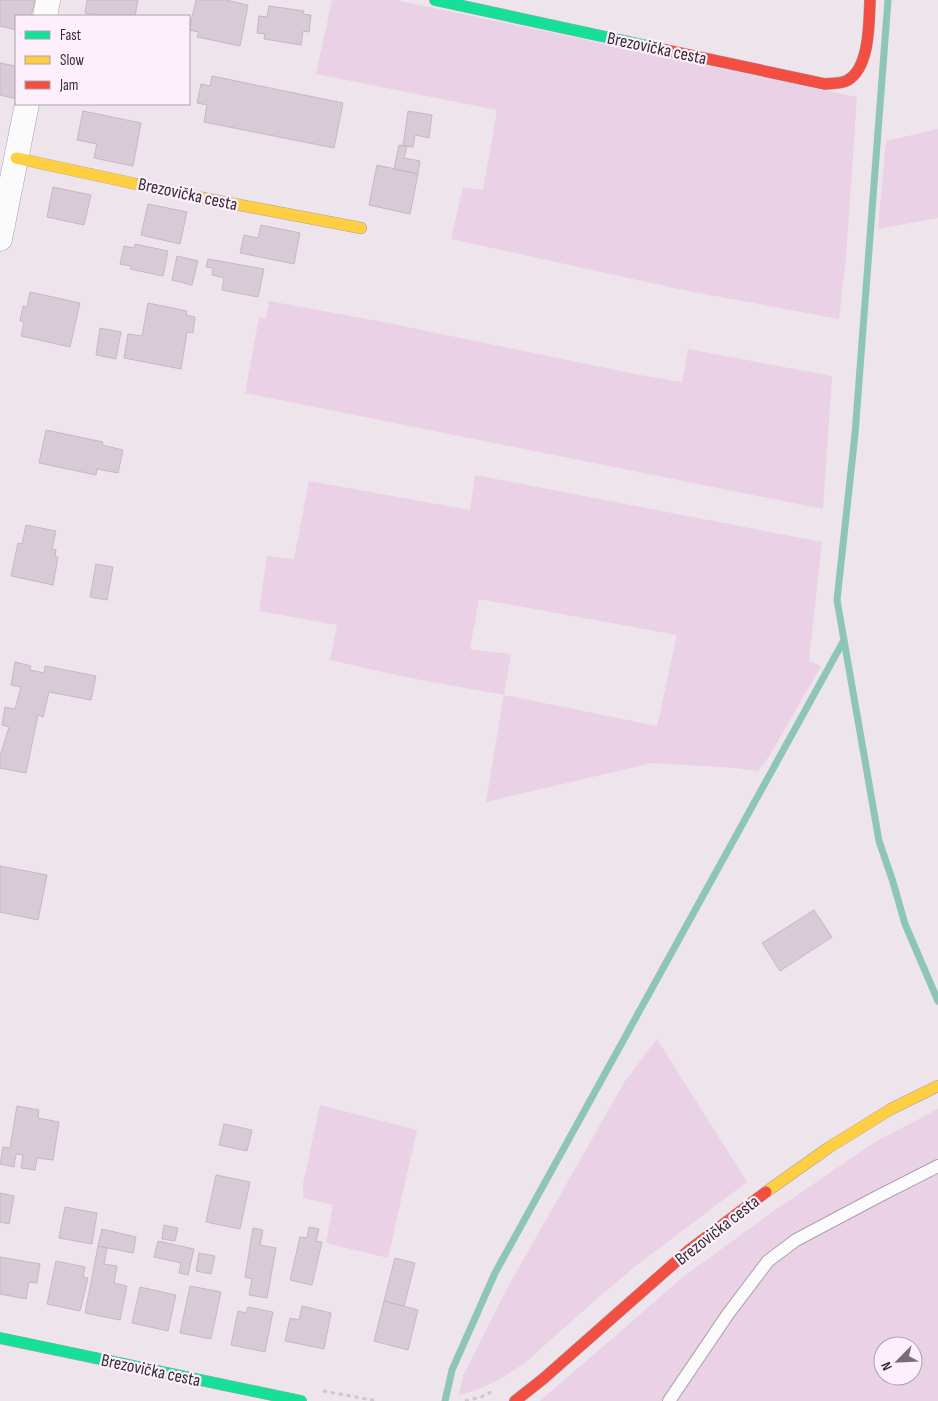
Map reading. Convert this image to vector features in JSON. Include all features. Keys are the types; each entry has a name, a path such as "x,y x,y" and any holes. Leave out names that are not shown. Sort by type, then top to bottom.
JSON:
{"street":[{"path":"45,15 48,0"},
{"name":"Brezovička cesta","path":"435,0 825,84 848,80 859,71 865,54 870,0"},
{"path":"0,239 27,105"},
{"name":"Brezovička cesta","path":"16,158 187,195 361,228"},
{"name":"Brezovička cesta","path":"515,1401 688,1250 828,1148 891,1110 938,1086"},
{"name":"Brezovička cesta","path":"0,1338 301,1401"}],"lane":[{"path":"669,1401 728,1314 768,1261 796,1240 938,1166"}],"shaded area":[{"path":"332,0 396,0 857,97 846,258 839,319 688,291 451,239 463,187 483,190 497,110 316,74"},
{"path":"938,129 938,218 878,229 886,141"},
{"path":"269,301 682,382 688,349 832,376 823,509 245,393 259,317 266,318"},
{"path":"475,475 822,542 809,661 821,666 770,755 758,771 652,763 486,802 504,695 405,677 330,660 337,625 259,611 267,556 294,559 309,481 470,510","holes":["479,599 677,635 657,726 504,695 511,654 470,649"]},
{"path":"657,1039 747,1182 642,1261 526,1362 494,1382 477,1390 459,1395 463,1376 510,1283 625,1081"},
{"path":"320,1105 417,1130 388,1258 326,1243 333,1205 303,1198 303,1184"},
{"path":"938,1109 938,1401 540,1401 683,1277 768,1215 875,1142"}],"building":[{"path":"0,0 35,0 31,15 15,15 15,30 0,26"},
{"path":"87,0 138,0 135,15 96,15 85,13"},
{"path":"196,0 226,0 248,5 240,46 197,37 199,32 190,30"},
{"path":"269,6 304,11 303,14 311,15 309,32 303,31 301,45 264,39 265,34 257,33 259,16 267,17"},
{"path":"0,63 15,66 15,99 0,95"},
{"path":"212,76 343,103 334,148 204,122 207,105 197,103 201,84 210,86"},
{"path":"83,111 141,123 133,166 94,158 97,144 77,140"},
{"path":"408,111 432,115 429,138 415,135 413,147 403,146"},
{"path":"399,145 407,146 404,158 420,161 418,174 394,169"},
{"path":"377,165 418,174 410,214 369,205"},
{"path":"53,187 91,195 84,225 47,217"},
{"path":"148,204 187,212 180,244 141,235"},
{"path":"261,225 300,233 294,264 240,253 244,235 258,238"},
{"path":"135,244 168,251 163,276 130,269 131,266 120,264 124,246 134,248"},
{"path":"177,256 198,261 192,285 172,280"},
{"path":"208,259 264,269 258,297 222,290 224,278 212,275 213,268 206,267"},
{"path":"30,292 80,303 70,347 21,336 24,322 20,321 23,306 27,307"},
{"path":"148,303 187,311 186,315 195,317 193,333 187,332 181,369 124,358 128,334 142,336"},
{"path":"100,328 121,332 116,359 96,355"},
{"path":"46,430 103,442 102,445 123,450 118,473 97,469 96,475 39,463"},
{"path":"26,525 56,531 52,549 56,550 55,557 58,557 53,585 11,576 18,543 22,544"},
{"path":"96,564 113,567 107,600 90,597"},
{"path":"15,662 31,666 30,670 44,673 45,666 96,676 91,700 49,692 43,717 38,715 26,773 0,768 0,756 9,727 2,725 5,707 15,709 21,687 11,685"},
{"path":"0,866 47,875 38,920 0,912"},
{"path":"814,910 832,937 780,971 762,943"},
{"path":"17,1106 39,1110 38,1118 59,1122 53,1160 37,1158 35,1170 21,1168 23,1155 16,1154 14,1167 0,1164 3,1147 10,1148"},
{"path":"224,1124 252,1130 247,1151 219,1145"},
{"path":"216,1175 250,1182 240,1229 206,1222"},
{"path":"0,1193 14,1196 9,1224 0,1222"},
{"path":"65,1207 97,1213 92,1244 59,1238"},
{"path":"164,1225 178,1228 175,1241 162,1239"},
{"path":"309,1227 319,1229 316,1241 322,1242 312,1285 290,1280 300,1237 307,1238"},
{"path":"253,1228 263,1230 260,1245 276,1248 267,1298 249,1295 252,1279 245,1277"},
{"path":"102,1229 136,1237 133,1253 98,1246"},
{"path":"158,1241 194,1249 188,1275 179,1273 181,1263 154,1257"},
{"path":"98,1246 107,1248 104,1264 117,1266 114,1283 127,1286 120,1320 85,1313"},
{"path":"199,1253 215,1256 211,1274 196,1271"},
{"path":"0,1257 40,1264 37,1283 29,1282 26,1299 0,1294"},
{"path":"395,1258 415,1263 404,1306 384,1301"},
{"path":"56,1261 85,1267 83,1277 88,1278 80,1311 47,1304"},
{"path":"190,1286 221,1292 211,1339 180,1333"},
{"path":"140,1287 176,1295 168,1331 132,1323"},
{"path":"384,1301 418,1310 408,1350 374,1341"},
{"path":"302,1306 331,1313 324,1349 285,1341 290,1318 299,1320"},
{"path":"248,1307 273,1312 265,1352 231,1345 238,1311 246,1313"}],"waterway":[{"path":"888,0 855,434 837,600 879,841 905,924 938,1001"},
{"path":"445,1401 452,1370 495,1273 844,640"}],"traffic: fast":[{"path":"435,0 666,50"},
{"path":"0,1338 301,1401"}],"traffic: slow":[{"path":"16,158 187,195 361,228"},
{"path":"766,1192 828,1148 891,1109 938,1086"}],"traffic: jam":[{"path":"666,50 825,84 843,82 855,74 861,65 867,43 870,0"},
{"path":"515,1401 543,1379 688,1251 766,1192"}]}
